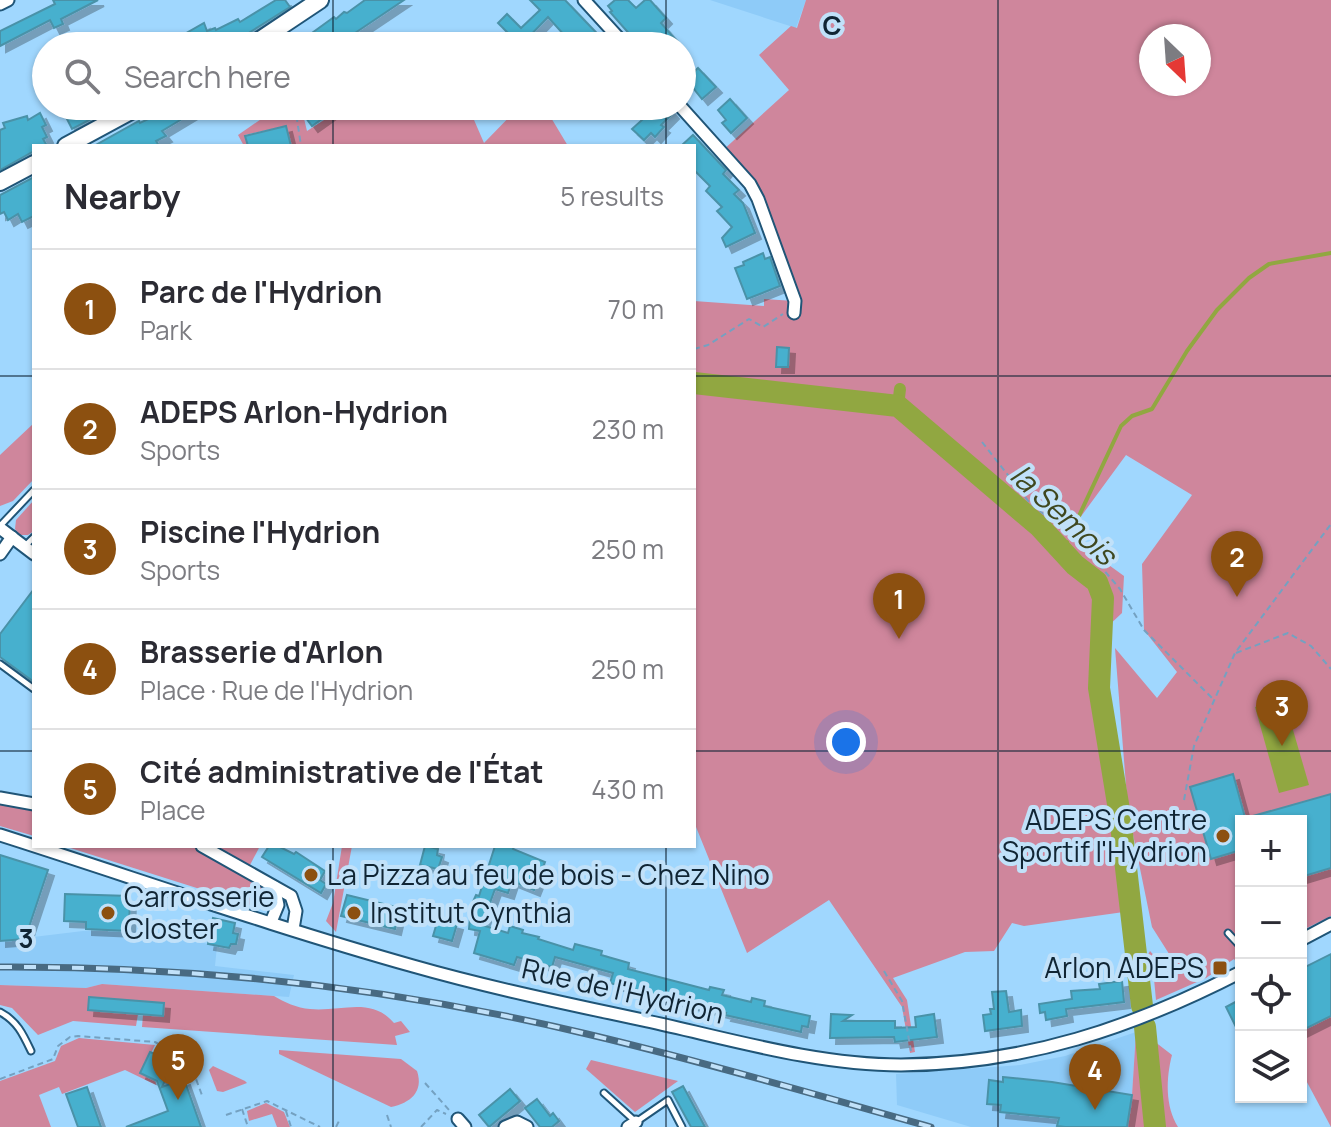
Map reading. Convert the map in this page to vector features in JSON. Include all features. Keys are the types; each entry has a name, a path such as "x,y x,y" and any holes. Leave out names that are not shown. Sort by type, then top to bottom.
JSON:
{"main road":[{"path":"272,32 320,0"},
{"path":"70,144 114,120"},
{"path":"0,182 32,165"}],"street":[{"path":"0,4 8,0"},
{"path":"584,0 613,32"},
{"path":"693,120 750,184 758,199 794,307"},
{"path":"0,527 29,550"},
{"path":"0,554 12,537"},
{"path":"0,798 32,804"},
{"name":"Rue de l'Hydrion","path":"0,835 32,845"},
{"name":"Rue de l'Hydrion","path":"40,848 293,929 467,980 787,1052 868,1063 914,1064 1018,1055 1069,1043 1173,1005 1235,975"},
{"path":"206,848 285,891 295,904 293,929"},
{"path":"271,922 278,905 274,887"},
{"path":"1307,937 1331,924"},
{"path":"505,1127 517,1122 527,1127"}],"lane":[{"path":"0,527 32,492"},
{"path":"0,664 32,688"},
{"path":"1228,933 1235,941"},
{"path":"0,1012 12,1018 20,1028 31,1051"},
{"path":"604,1093 632,1124 668,1100 682,1127"}],"path":[{"path":"297,120 301,144"},
{"path":"696,348 708,345 749,319 763,327 794,307"},
{"path":"982,442 1029,502 1084,547 1111,578 1144,630 1214,700"},
{"path":"1184,800 1194,746 1235,653 1331,524"},
{"path":"1235,653 1288,633 1311,646 1331,669"},
{"path":"884,971 902,1001 914,1064"},
{"path":"0,1079 53,1059 58,1046 70,1037 155,1042 189,1060 203,1098"},
{"path":"425,1083 461,1123"},
{"path":"226,1115 267,1101 320,1127"},
{"path":"242,1109 248,1127"},
{"path":"286,1110 291,1127"},
{"path":"421,1127 437,1110 461,1123"},
{"path":"387,1115 391,1127"},
{"path":"336,1127 339,1121"}],"shaded area":[{"path":"710,0 806,0 796,28"},
{"path":"806,0 1331,0 1331,916 1307,928 1307,815 1235,815 1235,960 1206,978 1156,1000 1154,979 1143,964 1150,951 1168,971 1178,968 1152,927 1128,810 1115,648 1157,698 1177,672 1144,630 1142,564 1192,495 1126,455 1074,526 1084,547 1124,576 1122,613 1106,628 1103,669 1138,910 1024,926 1012,923 994,951 965,952 893,978 907,1000 915,1052 910,1053 902,1007 829,900 747,953 696,827 696,301 764,306 764,299 794,301 758,199 721,152 789,90 759,55 791,26 797,28"},
{"path":"260,120 304,120 307,131 324,120 474,120 484,143 506,120 552,120 567,144 290,144 285,126 245,135 247,144 243,144 238,135"},
{"path":"32,425 32,481 13,501 0,506 0,455"},
{"path":"32,502 32,532 20,535 15,529 16,520"},
{"path":"1284,699 1309,785 1279,793 1255,707"},
{"path":"0,804 32,810 32,835 0,826"},
{"path":"70,848 195,848 270,892 274,904 260,908"},
{"path":"220,848 259,848 250,865"},
{"path":"342,848 352,848 336,932 326,921 333,903"},
{"path":"83,931 156,932 217,946 215,966 294,975 289,997 102,984 86,988 0,985 0,941"},
{"path":"102,984 274,996 310,1009 365,1007 376,1010 394,1023 401,1021 410,1032 395,1036 397,1045 142,1027 143,1015 163,1016 164,1003 89,997 88,1010 138,1014 136,1026 73,1021 38,1035 12,1008 0,1005 0,985 86,988"},
{"path":"1331,1016 1331,1127 1307,1082 1307,1028"},
{"path":"1141,1031 1172,1055 1168,1092 1178,1127 1127,1127 1136,1032"},
{"path":"1136,1032 1127,1127 971,1127 897,1105 896,1074 1020,1065 1065,1056"},
{"path":"79,1038 155,1045 151,1053 156,1085 125,1070 62,1094 59,1087 39,1095 51,1127 0,1127 0,1081 55,1061 61,1046"},
{"path":"279,1050 401,1059 417,1071 419,1085 414,1095 404,1103 391,1107 279,1054"},
{"path":"591,1060 678,1081 635,1112 586,1069"},
{"path":"213,1066 247,1083 223,1092 217,1091 209,1070"},
{"path":"266,1103 284,1112 290,1127 277,1127 272,1114 249,1121 247,1111"}],"building":[{"path":"53,0 98,0 61,19 63,24 54,28 50,20 0,46 0,31 55,4"},
{"path":"276,0 285,0 290,7 250,32 188,32 204,23 207,31 238,19 240,22"},
{"path":"365,0 404,0 356,32 313,32 334,17 336,19"},
{"path":"530,0 565,0 596,32 561,32 548,17 534,32 507,32 498,23 507,14 521,28 540,10"},
{"path":"615,0 628,0 636,8 645,0 650,0 666,18 661,23 669,32 628,32 608,6"},
{"path":"698,68 716,87 702,99 696,92"},
{"path":"730,99 747,118 731,133 722,123 726,120 718,110"},
{"path":"27,116 28,120 44,120 46,144 32,144 32,152 0,170 0,130 5,128 3,123"},
{"path":"68,120 89,120 72,129"},
{"path":"146,120 180,120 162,131 166,136 156,141 158,144 98,144 139,121"},
{"path":"642,120 666,120 655,137 651,133 644,140 632,129"},
{"path":"286,126 290,144 247,144 245,136"},
{"path":"693,135 726,170 723,174 739,190 734,194 743,203 755,233 726,247 722,238 732,227 717,211 722,207 706,191 710,186 696,172 696,144 683,144"},
{"path":"32,178 32,217 22,222 18,214 8,220 4,212 0,214 0,195"},
{"path":"763,253 765,259 770,257 780,286 747,299 735,268"},
{"path":"777,347 789,348 788,367 776,367"},
{"path":"32,592 32,681 0,657 0,634"},
{"path":"1233,774 1244,815 1235,815 1235,852 1211,859 1190,787"},
{"path":"1331,794 1331,868 1307,875 1307,815 1257,815"},
{"path":"268,848 296,852 325,871 320,880 326,884 321,893 262,857"},
{"path":"424,848 438,849 437,855 442,857 438,869 420,865"},
{"path":"494,848 513,848 545,862 534,890 512,881 508,893 495,889 482,925 508,933 510,926 573,950 575,944 602,951 601,955 629,963 628,969 709,990 710,987 724,990 722,995 751,1002 752,998 765,1001 764,1006 810,1016 808,1027 802,1026 801,1032 725,1015 610,983 613,973 555,957 552,967 517,957 514,965 474,953 480,931 469,929 471,906 476,895 479,896"},
{"path":"0,855 48,870 25,939 0,941"},
{"name":"Carrosserie Closter","path":"65,894 130,896 129,931 86,929 86,922 64,921"},
{"path":"347,895 400,908 395,929 341,916"},
{"path":"213,918 235,923 233,933 238,934 236,944 231,944 229,948 208,944"},
{"path":"438,919 457,924 452,941 433,936"},
{"path":"1331,954 1331,1016 1307,1028 1307,966"},
{"path":"1122,981 1124,1002 1066,1009 1067,1016 1046,1020 1045,1012 1040,1013 1039,1004 1072,999 1071,991 1100,989 1099,984"},
{"path":"1006,991 1009,1012 1021,1010 1022,1026 985,1031 983,1015 991,1014 990,1009 994,1009 992,992"},
{"path":"89,997 164,1003 163,1016 88,1010"},
{"path":"1235,1002 1235,1025 1226,1007"},
{"path":"831,1014 852,1015 843,1021 895,1021 895,1028 916,1027 915,1017 934,1014 937,1037 895,1042 894,1037 830,1038"},
{"path":"150,1052 174,1061 162,1087 184,1079 201,1127 126,1127 168,1111 157,1081 140,1073"},
{"path":"1003,1077 1132,1095 1127,1127 1065,1127 1057,1126 1059,1118 1000,1112 1001,1105 987,1104 989,1080 1003,1082"},
{"path":"683,1086 705,1127 691,1127 672,1092"},
{"path":"87,1087 101,1127 78,1127 66,1094"},
{"path":"510,1089 520,1101 489,1127 479,1115"},
{"path":"537,1099 550,1116 553,1113 559,1121 552,1127 540,1127 525,1108"}],"waterway":[{"path":"1071,533 1121,426 1132,416 1152,409 1187,351 1217,310 1249,278 1269,264 1331,253"},
{"name":"la Semois","path":"696,383 898,406 1040,527 1075,565 1097,582 1103,598 1099,688 1120,816 1142,1006"},
{"path":"898,406 900,389"},
{"path":"1063,551 1067,542"},
{"name":"la Semois","path":"1145,1027 1155,1127"}],"railway":[{"path":"0,967 222,976 369,992 442,1004 630,1044 931,1127"}],"place":[{"name":"ADEPS Arlon-Hydrion","path":"1237,597"},
{"name":"Parc de l'Hydrion","path":"899,639"},
{"name":"Piscine l'Hydrion","path":"1282,746"},
{"name":"ADEPS Centre Sportif l'Hydrion","path":"1223,836"},
{"name":"La Pizza au feu de bois - Chez Nino","path":"311,875"},
{"name":"Carrosserie Closter","path":"108,913"},
{"name":"Institut Cynthia","path":"354,913"},
{"name":"Arlon ADEPS","path":"1220,968"},
{"name":"Cité administrative de l'État","path":"178,1100"},
{"name":"Brasserie d'Arlon","path":"1095,1110"}]}
